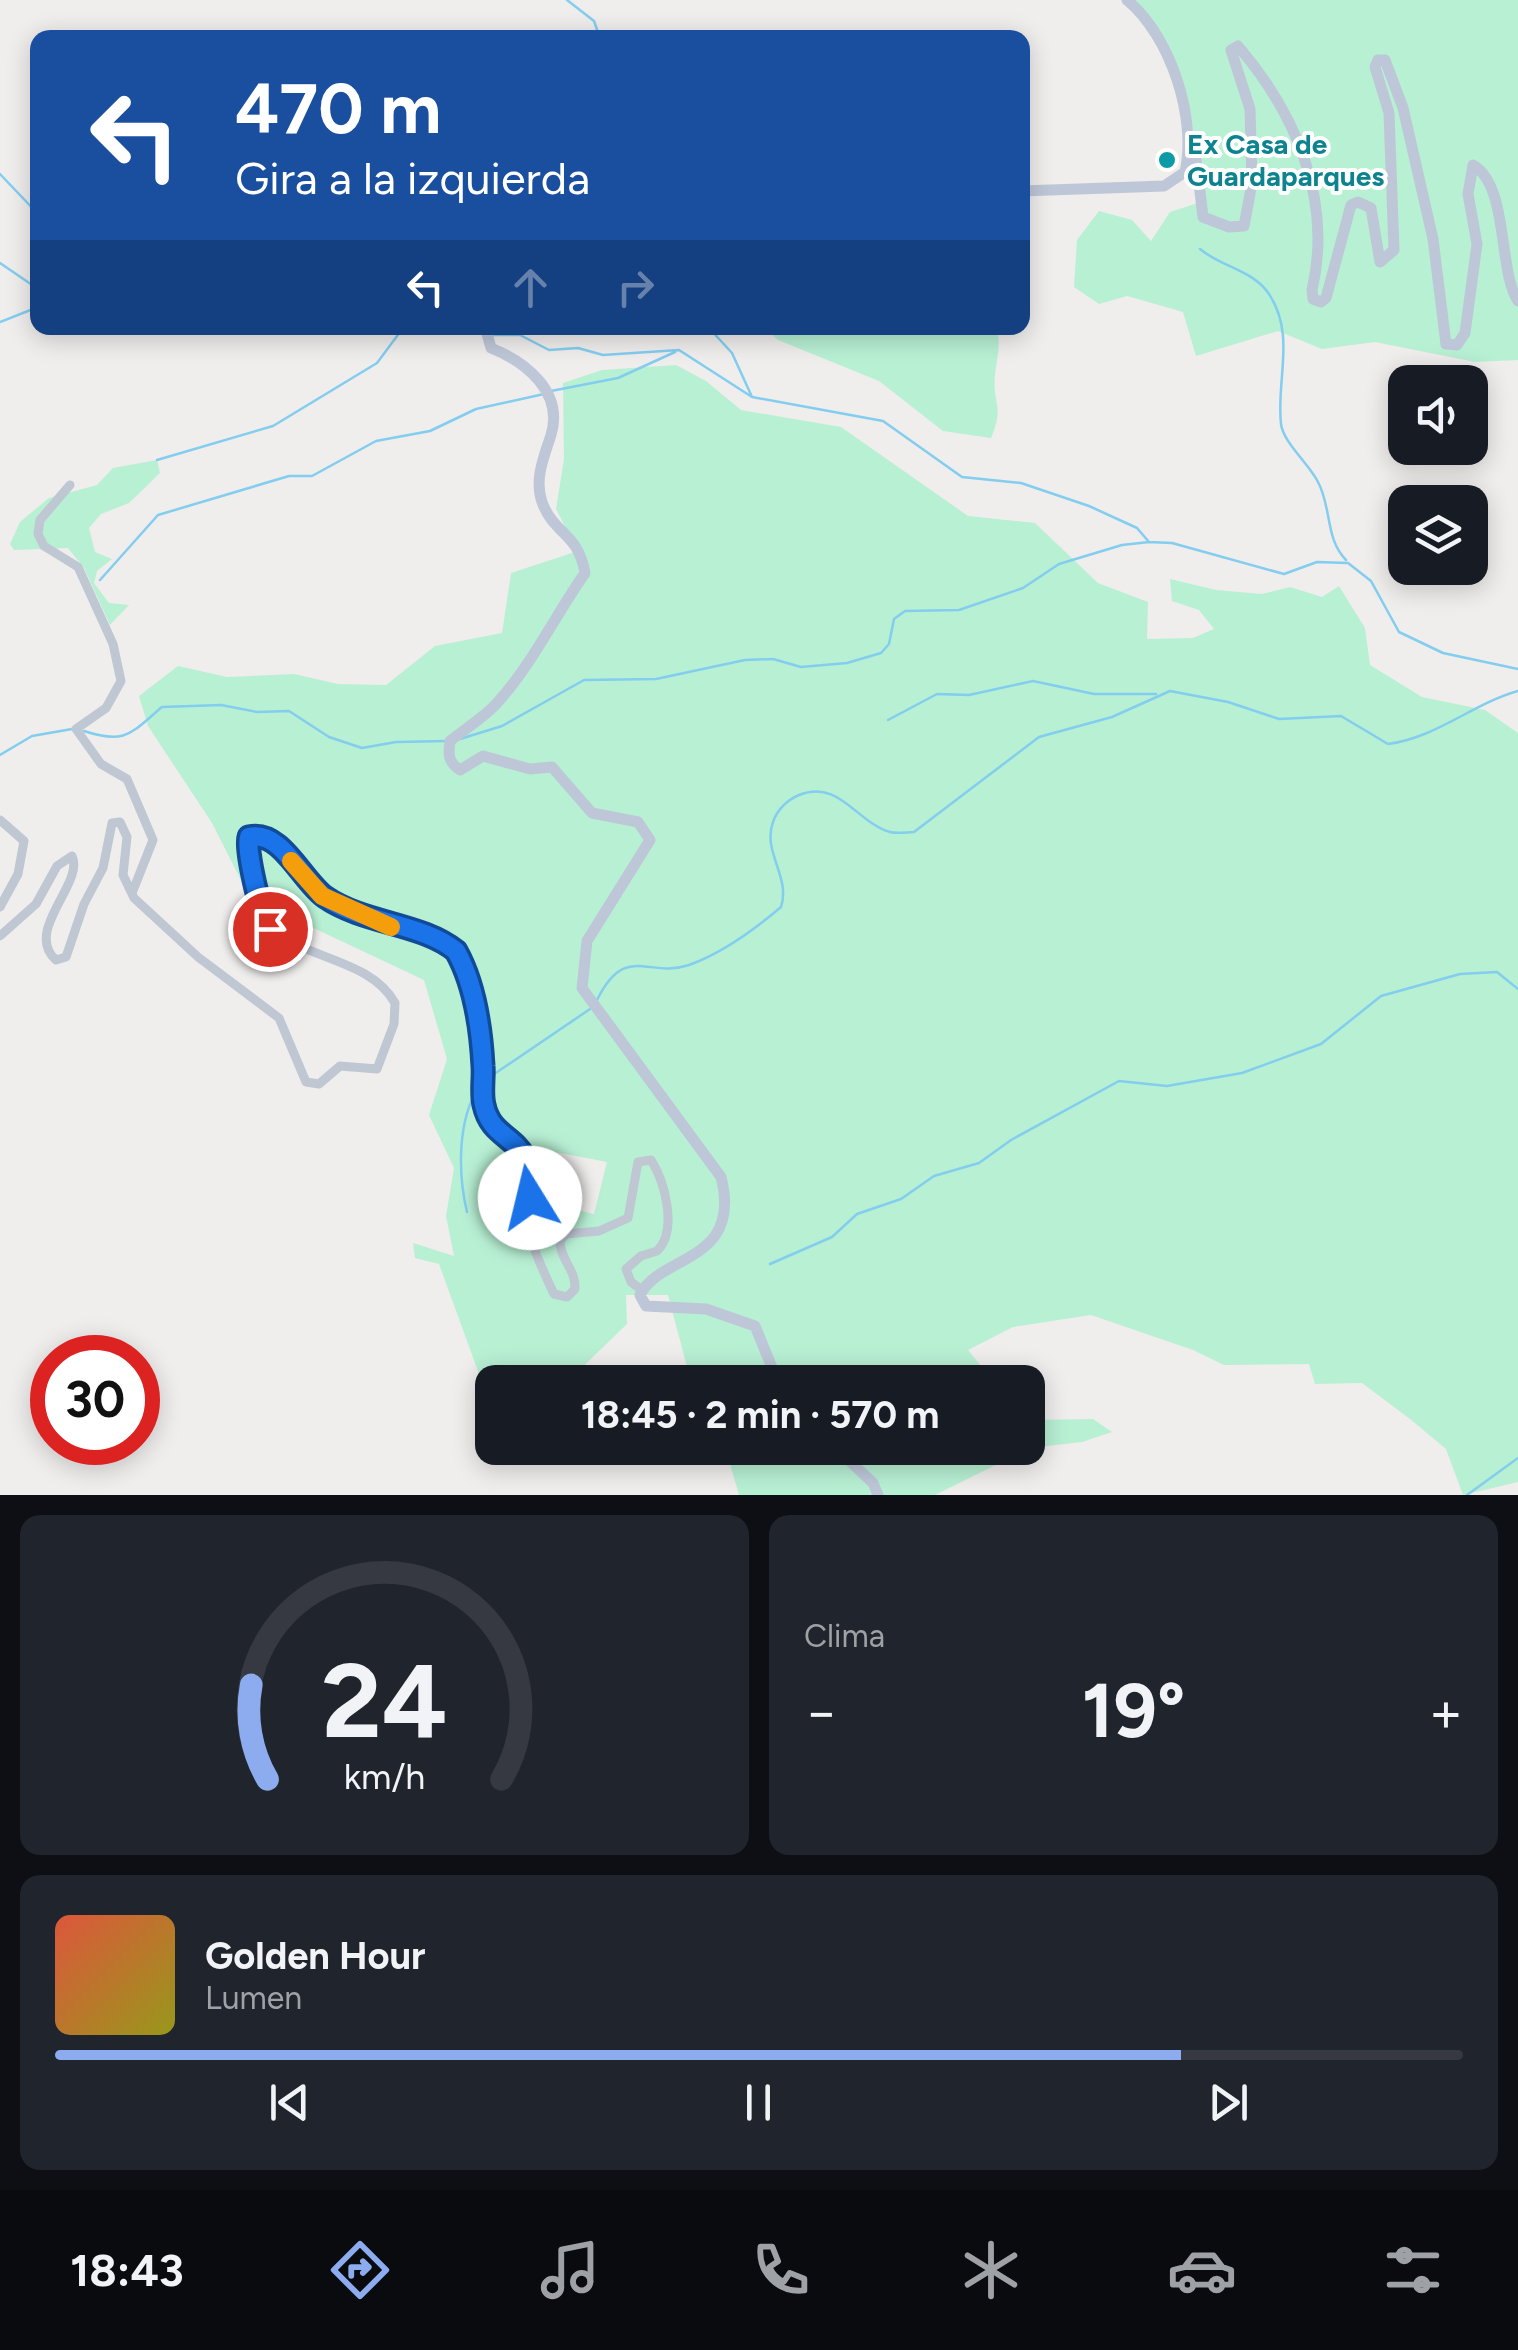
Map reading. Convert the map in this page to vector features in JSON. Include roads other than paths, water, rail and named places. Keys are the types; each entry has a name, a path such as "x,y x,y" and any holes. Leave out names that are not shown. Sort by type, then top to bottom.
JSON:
{"street":[{"path":"1127,0 1156,37 1170,66 1195,150 1204,217 1229,227 1244,226 1252,183 1250,109 1231,50 1238,46 1277,94 1293,128 1320,233 1313,298 1321,302 1326,298 1351,205 1358,202 1372,208 1380,262 1394,250 1389,113 1375,66 1378,60 1385,60 1404,108 1433,239 1446,344 1458,345 1465,333 1477,244 1468,194 1472,165 1480,170 1499,214 1518,301"},
{"path":"1030,191 1172,184 1184,172 1189,140"},
{"path":"486,335 491,348 523,364 548,392 553,418 542,454 540,493 552,519 581,549 584,574 545,630 525,670 497,704 450,741 448,753 452,765 460,770 483,756 530,769 552,766 592,813 638,822 650,840 587,941 582,988 721,1177 727,1199 710,1242 696,1257 642,1290"},
{"path":"70,485 40,520 38,534 44,546 78,567 114,644 122,682 114,699 76,729 101,764 127,779 154,840 132,892"},
{"path":"0,820 24,841 18,874 0,906"},
{"path":"0,936 36,904 58,866 72,856 74,870 45,939 56,960 66,957 84,904 104,868 116,821 125,826 124,876 132,892 198,957 279,1018 304,1079 314,1085 340,1066 363,1070 379,1067 394,1024 395,1003 381,985 364,974 270,929 262,917 256,872 246,850 249,837 270,839 322,896 351,912 446,944 461,960 482,1054 483,1104 488,1116 522,1146 529,1162 528,1229 554,1294 567,1298 576,1289 575,1274 562,1255 560,1241 566,1234 598,1232 628,1218 638,1162 647,1158 662,1182 668,1229 664,1244 626,1269 631,1282 642,1290 646,1306 706,1309 754,1326 771,1365"},
{"path":"854,1465 873,1483 878,1495"}],"waterway":[{"path":"567,0 594,21 597,30"},
{"path":"0,174 30,206"},
{"path":"1200,249 1254,279 1269,294 1277,310 1283,342 1281,424 1291,446 1318,482 1335,543 1346,560"},
{"path":"0,263 30,284"},
{"path":"0,322 30,310"},
{"path":"157,460 273,426 377,363 398,335"},
{"path":"492,335 520,335 549,350 578,348 603,355 679,350 752,397 883,421 962,477 1021,483 1089,506 1137,528 1149,542 1172,543 1284,574 1317,562 1348,563 1371,581 1399,632 1443,653 1518,669"},
{"path":"715,335 732,353 752,397"},
{"path":"551,391 618,378 675,352"},
{"path":"100,580 158,515 289,476 312,476 376,441 430,431 476,409 544,394"},
{"path":"460,739 502,726 584,680 656,679 745,660 773,659 801,667 847,663 881,653 889,644 894,619 905,611 959,610 1023,588 1059,564 1122,545 1149,542"},
{"path":"888,720 937,694 969,695 1033,681 1094,694 1156,694"},
{"path":"597,1000 618,972 638,966 674,968 702,960 738,940 781,907 782,885 771,833 780,810 799,795 825,793 878,827 893,833 914,832 1039,737 1112,717 1170,691 1228,702 1279,719 1341,716 1388,744 1422,735 1518,691"},
{"path":"84,731 119,736 135,730 162,707 221,705 257,712 289,711 329,737 362,748 396,742 447,741"},
{"path":"0,755 32,736 72,729"},
{"path":"770,1264 832,1237 857,1214 901,1199 934,1176 979,1163 1011,1140 1119,1081 1167,1086 1242,1073 1321,1044 1381,996 1460,974 1497,972 1518,989"},
{"path":"484,1081 593,1007"},
{"path":"467,1212 461,1148 467,1115 479,1087"},
{"path":"1467,1495 1518,1458"}],"place":[{"name":"Ex Casa de Guardaparques","path":"1167,160"}]}
